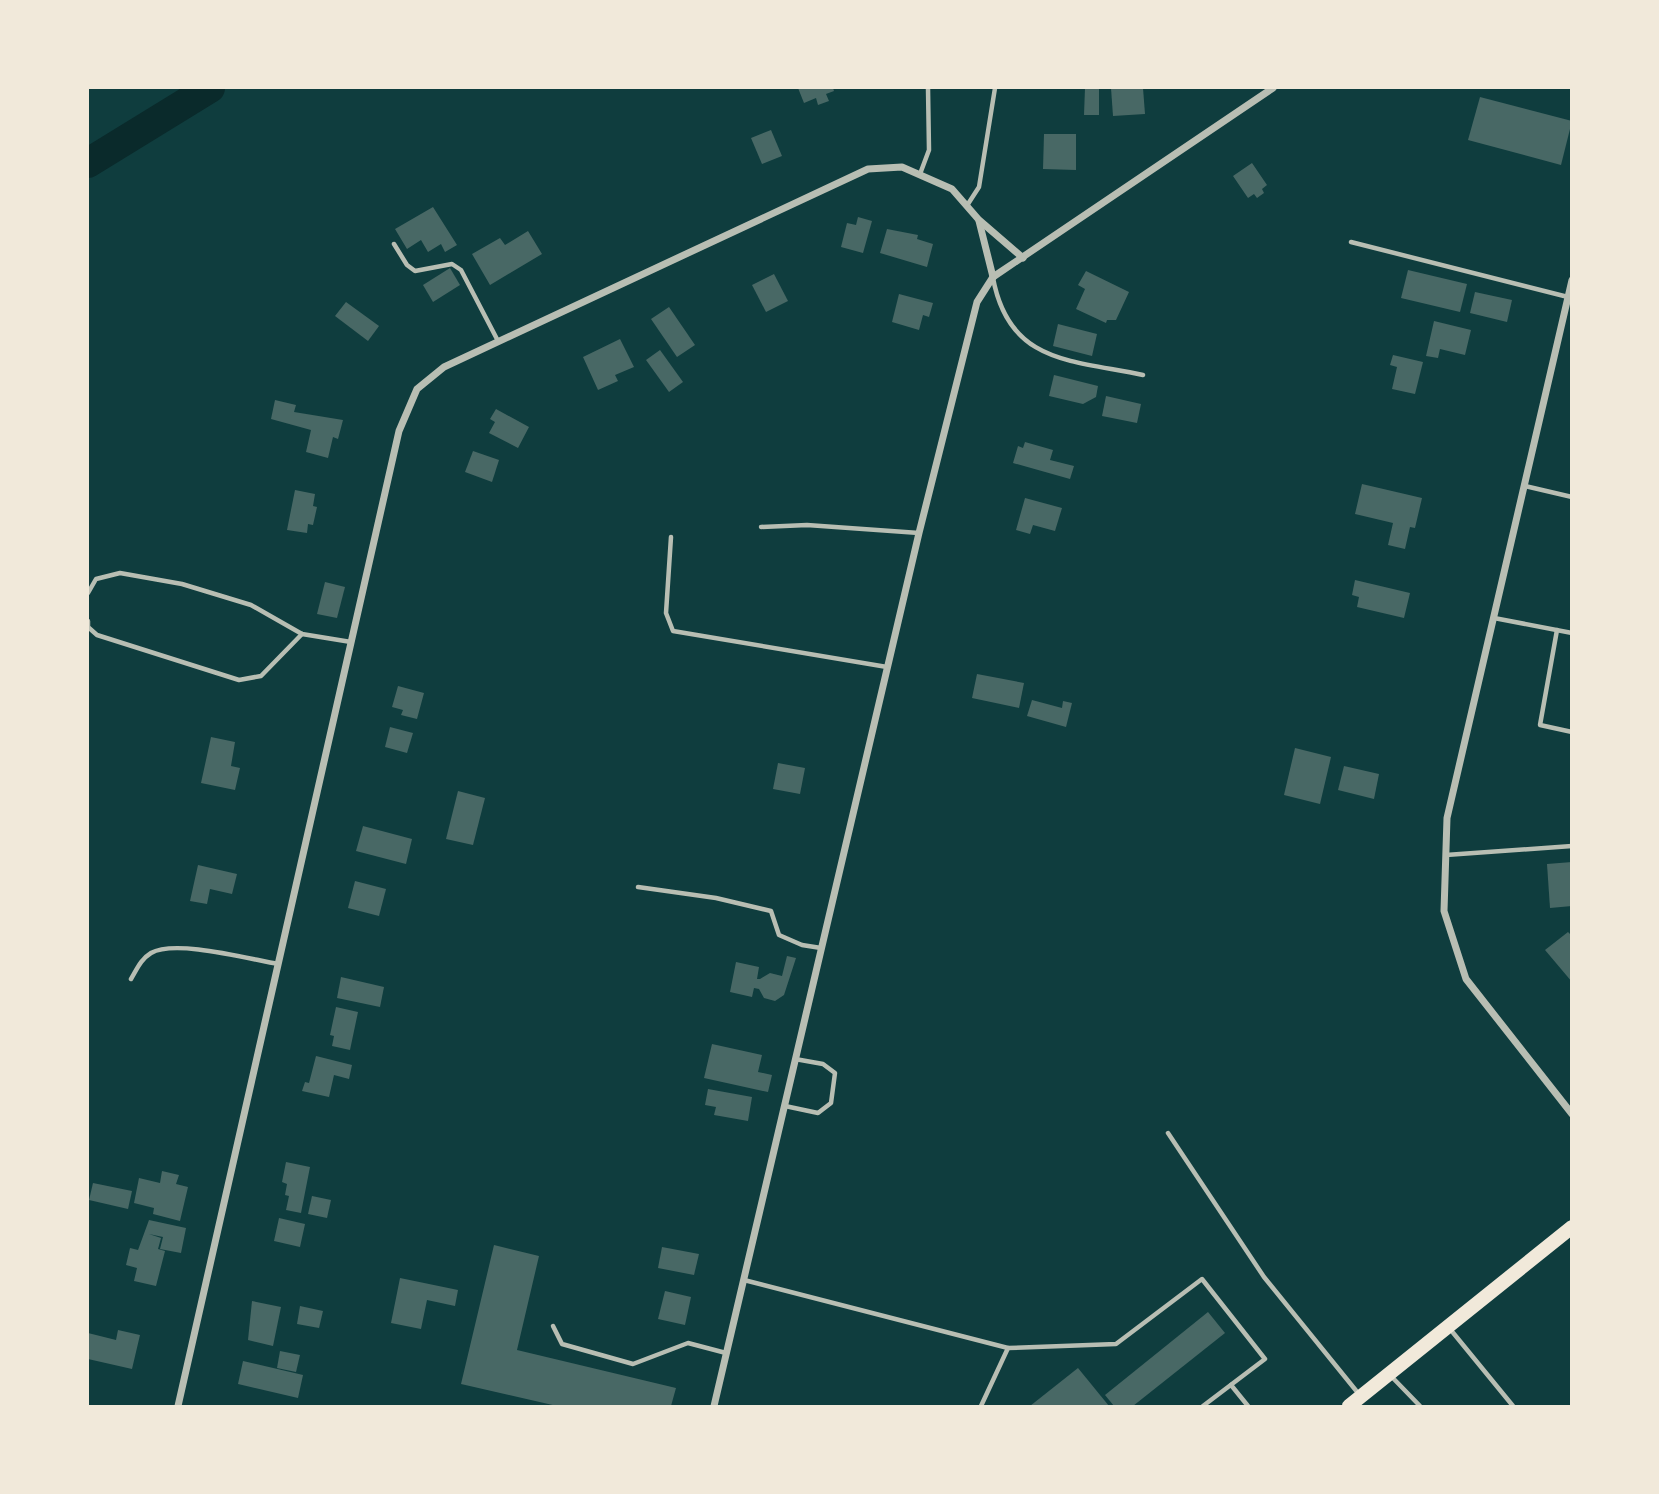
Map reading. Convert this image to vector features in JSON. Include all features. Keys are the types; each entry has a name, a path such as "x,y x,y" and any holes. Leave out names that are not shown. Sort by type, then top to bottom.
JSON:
{"main road":[{"path":"1349,1406 1572,1227"}],"street":[{"path":"714,1406 887,667 977,302 993,277 1273,88"},
{"path":"178,1406 400,431 417,389 444,367 868,169 902,167 952,189 968,204 979,220 1023,258"},
{"path":"979,220 993,277"},
{"path":"1572,280 1447,818 1444,911 1466,979 1572,1114"}],"lane":[{"path":"920,174 929,150 928,88"},
{"path":"968,204 979,187 995,88"},
{"path":"1351,242 1568,297"},
{"path":"394,244 407,265 415,271 452,264 461,270 498,341"},
{"path":"993,277 998,305 1029,344 1044,355 1143,375"},
{"path":"1524,486 1572,497"},
{"path":"761,527 807,525 919,533"},
{"path":"671,537 666,613 673,631 887,667"},
{"path":"88,593 96,579 120,573 182,584 251,605 302,634 351,642"},
{"path":"1494,618 1572,632"},
{"path":"88,621 88,626 97,635 239,680 261,676 302,634"},
{"path":"1557,630 1540,725 1572,732"},
{"path":"1446,855 1572,846"},
{"path":"638,887 716,898 771,911 779,934 802,945 821,948"},
{"path":"131,979 142,960 154,951 182,948 279,964"},
{"path":"785,1106 818,1113 831,1103 835,1073 823,1064 796,1059"},
{"path":"1168,1133 1264,1277 1361,1397"},
{"path":"744,1280 1008,1348 1116,1344 1202,1279 1265,1359 1203,1406"},
{"path":"553,1326 562,1344 633,1364 688,1343 727,1353"},
{"path":"1448,1326 1513,1406"},
{"path":"981,1406 1008,1348"},
{"path":"1389,1374 1420,1406"},
{"path":"1231,1385 1248,1406"}],"building":[{"path":"798,88 833,88 834,91 826,94 829,101 818,105 816,98 804,103"},
{"path":"1085,88 1099,88 1099,115 1084,115"},
{"path":"1111,88 1143,88 1145,114 1113,116"},
{"path":"1480,97 1572,121 1561,165 1468,140"},
{"path":"771,130 782,156 762,164 751,138"},
{"path":"1044,134 1076,134 1076,170 1043,169"},
{"path":"1252,163 1267,185 1262,189 1264,193 1257,198 1254,194 1248,198 1233,176"},
{"path":"433,207 457,245 445,252 441,244 428,252 421,240 407,249 395,229"},
{"path":"858,217 872,221 863,253 841,247 847,223 856,225"},
{"path":"887,229 918,235 917,239 933,244 927,267 880,253"},
{"path":"528,231 542,254 490,285 472,254 500,238 505,245"},
{"path":"450,268 460,285 433,302 423,285"},
{"path":"1408,270 1467,284 1460,312 1401,298"},
{"path":"1086,271 1129,292 1116,320 1107,320 1106,323 1076,309 1085,289 1078,285"},
{"path":"774,274 788,301 766,312 752,285"},
{"path":"1475,292 1512,300 1507,322 1470,313"},
{"path":"899,294 933,303 929,317 923,315 919,330 892,322"},
{"path":"346,302 379,326 368,341 335,316"},
{"path":"669,307 695,345 677,357 651,319"},
{"path":"1434,321 1471,330 1465,355 1440,349 1438,358 1426,356"},
{"path":"1058,324 1097,334 1092,356 1053,346"},
{"path":"620,339 634,367 615,375 618,381 598,390 583,357"},
{"path":"660,350 683,382 669,392 646,360"},
{"path":"1393,355 1423,362 1415,394 1392,389 1397,367 1390,365"},
{"path":"1054,375 1098,386 1096,397 1083,404 1049,396"},
{"path":"1106,396 1141,404 1137,423 1102,416"},
{"path":"275,400 296,405 294,412 343,420 338,439 333,437 328,458 306,452 311,430 271,419"},
{"path":"496,409 529,427 518,448 489,433 495,422 490,419"},
{"path":"1025,442 1053,450 1050,460 1074,466 1070,479 1013,463 1018,446 1023,448"},
{"path":"473,451 499,460 492,482 465,472"},
{"path":"1362,484 1422,498 1415,528 1410,527 1405,549 1388,545 1393,523 1355,514"},
{"path":"295,490 315,494 313,506 317,507 313,525 308,524 307,533 287,530"},
{"path":"1025,498 1062,508 1055,531 1033,525 1030,534 1016,530"},
{"path":"1355,580 1410,593 1404,618 1357,607 1359,597 1352,595"},
{"path":"325,582 345,587 337,618 317,614"},
{"path":"977,674 1024,683 1019,708 972,698"},
{"path":"398,686 424,693 417,719 401,715 403,710 392,707"},
{"path":"1032,700 1062,708 1063,701 1072,703 1066,727 1027,716"},
{"path":"390,727 413,733 407,753 385,747"},
{"path":"211,737 235,742 231,766 240,768 235,790 201,783"},
{"path":"1295,748 1331,757 1320,804 1284,795"},
{"path":"778,763 805,768 800,794 773,789"},
{"path":"1344,766 1379,774 1374,799 1338,790"},
{"path":"458,791 485,798 473,845 446,839"},
{"path":"363,826 412,839 406,864 356,851"},
{"path":"1572,862 1572,906 1550,908 1547,864"},
{"path":"198,865 237,874 232,894 210,889 207,904 190,901"},
{"path":"355,881 386,889 379,916 348,908"},
{"path":"1568,932 1572,936 1572,982 1545,950"},
{"path":"787,956 796,958 784,995 775,1001 764,998 759,989 754,988 752,997 730,992 736,962 759,967 757,979 760,979 770,973 782,976"},
{"path":"341,977 384,987 380,1007 337,998"},
{"path":"336,1007 358,1012 350,1050 332,1046 334,1036 330,1035"},
{"path":"712,1044 762,1055 758,1072 772,1075 768,1092 704,1078"},
{"path":"316,1056 352,1065 349,1079 334,1075 329,1097 302,1091 305,1082 309,1083"},
{"path":"708,1089 752,1097 748,1121 714,1115 716,1107 705,1105"},
{"path":"286,1162 310,1167 301,1213 286,1210 289,1196 285,1195 287,1184 282,1182"},
{"path":"162,1171 179,1175 176,1184 188,1187 180,1221 153,1214 154,1208 134,1203 139,1178 160,1183"},
{"path":"93,1183 132,1191 128,1209 89,1200"},
{"path":"312,1196 331,1200 327,1218 308,1214"},
{"path":"279,1218 305,1224 300,1247 274,1241"},
{"path":"149,1220 186,1228 181,1253 160,1249 163,1237 149,1234 161,1238 158,1249 165,1251 156,1286 134,1281 137,1268 126,1265 130,1248 138,1250"},
{"path":"494,1245 539,1256 517,1350 676,1388 671,1406 557,1406 461,1384"},
{"path":"662,1247 699,1254 694,1275 658,1268"},
{"path":"400,1278 458,1290 455,1306 427,1300 421,1329 391,1323"},
{"path":"665,1291 691,1297 685,1325 658,1319"},
{"path":"252,1301 281,1307 273,1346 248,1340"},
{"path":"300,1306 323,1311 319,1328 297,1324"},
{"path":"1208,1312 1225,1333 1133,1406 1114,1406 1105,1395"},
{"path":"118,1330 140,1335 132,1369 88,1359 88,1333 116,1340"},
{"path":"280,1351 300,1355 296,1372 277,1368"},
{"path":"243,1361 303,1375 298,1398 238,1384"},
{"path":"1078,1368 1109,1406 1030,1406"}],"waterway":[{"path":"88,163 210,88"}]}
